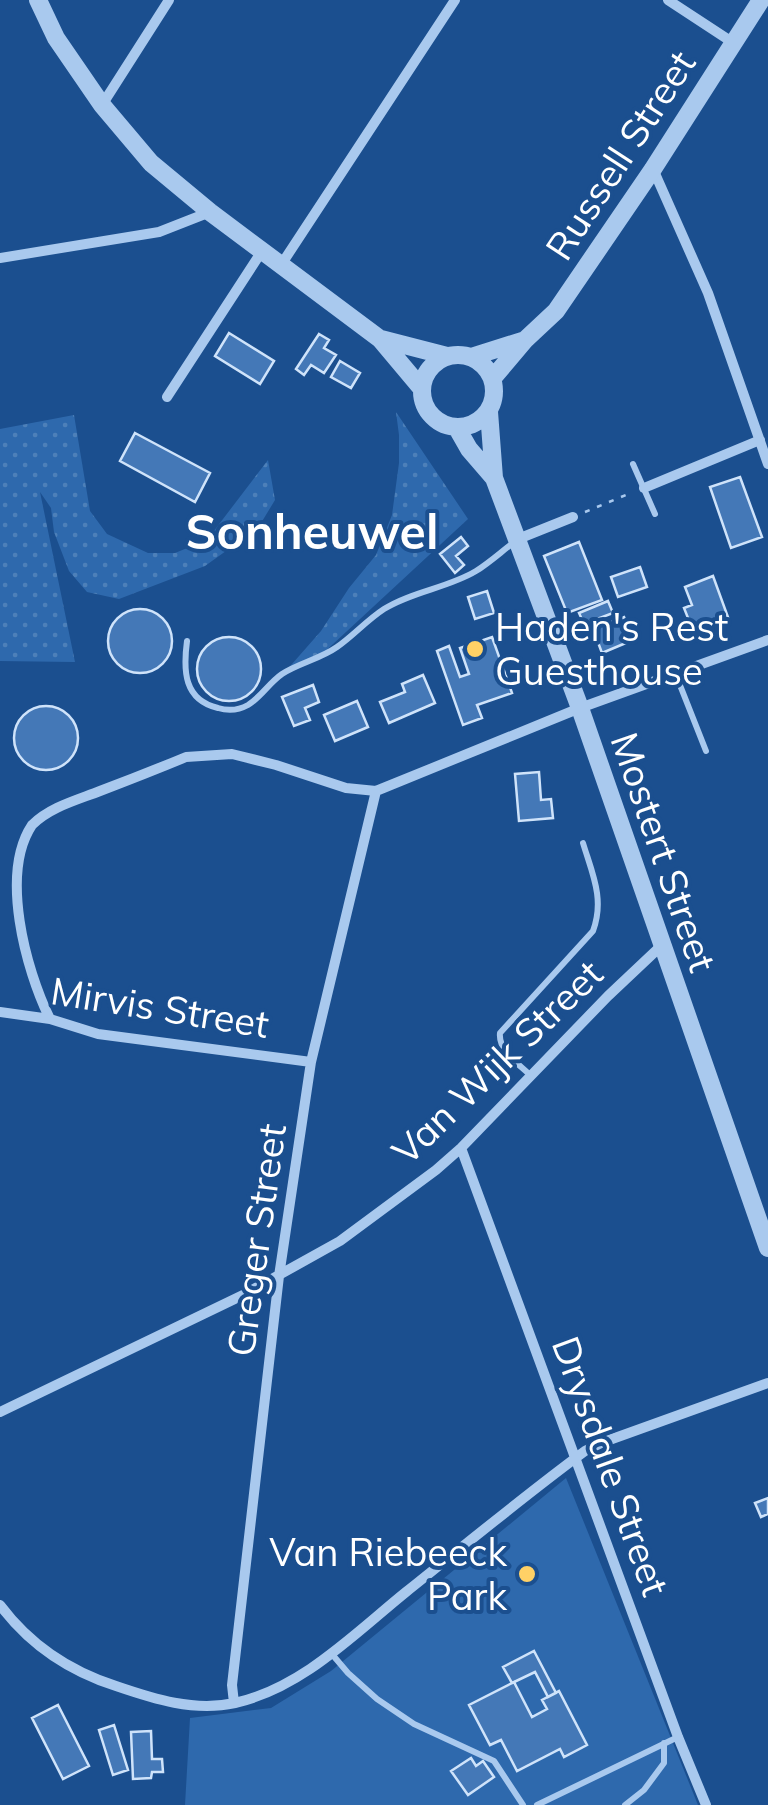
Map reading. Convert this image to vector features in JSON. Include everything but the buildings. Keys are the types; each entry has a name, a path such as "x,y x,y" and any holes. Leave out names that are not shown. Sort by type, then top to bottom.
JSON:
{"street":[{"path":"38,0 56,38 102,106 151,163 262,252 380,338 422,389"},
{"path":"102,106 169,0"},
{"path":"281,264 455,0"},
{"path":"668,0 732,42"},
{"name":"Russell Street","path":"492,379 556,310 654,170 762,0"},
{"path":"654,170 708,293 768,464"},
{"path":"0,258 159,232 210,212"},
{"path":"167,397 262,252"},
{"path":"380,338 447,356 471,357 484,365 495,392 488,412 472,425 457,428 444,424 431,416 424,402 424,378 434,364 447,356"},
{"name":"Russell Street","path":"471,357 525,340"},
{"name":"Mostert Street","path":"488,412 494,478 580,708 768,1248"},
{"name":"Mostert Street","path":"457,428 494,478"},
{"path":"644,488 760,440"},
{"path":"518,539 573,517"},
{"path":"50,1019 18,947 10,891 14,850 31,825 54,809 186,758 232,754 346,788 376,791 580,708 768,640"},
{"name":"Greger Street","path":"234,1703 232,1685 279,1276 311,1062 376,791"},
{"name":"Van Wijk Street","path":"0,1412 279,1276 340,1241 461,1148 608,996 662,946"},
{"name":"Mirvis Street","path":"0,1012 50,1019 98,1034 311,1062"},
{"name":"Drysdale Street","path":"461,1148 706,1805"},
{"path":"0,1604 16,1626 83,1676 156,1700 208,1706 234,1703 270,1692 319,1663 576,1458 602,1443 768,1383"}],"lane":[{"path":"633,464 654,514"},
{"path":"187,641 184,661 193,694 211,706 239,709 285,672 337,647 384,610 408,596 476,571 518,539"},
{"path":"676,675 706,752"},
{"path":"530,1076 503,1048 500,1033 593,931 598,916 598,893 583,843"},
{"path":"331,1652 377,1699 414,1724 494,1760 523,1805"},
{"path":"536,1805 678,1736"},
{"path":"626,1805 644,1790 664,1762 664,1743"}],"path":[{"path":"573,517 644,488"}],"shaded area":[{"path":"396,412 468,519 319,657 285,672 321,631 376,555 392,515 399,463"},
{"path":"74,415 90,511 107,534 148,553 175,553 207,540 268,460 275,500 258,528 205,566 119,599 87,592 69,571 54,532 51,508 40,492 75,662 0,661 0,429"},
{"name":"Van Riebeeck Park","path":"566,1478 698,1805 185,1805 190,1718 271,1708 331,1671"}],"place":[{"name":"Haden's Rest Guesthouse","path":"475,649"},
{"name":"Van Riebeeck Park","path":"527,1574"}],"district":[{"name":"Sonheuwel","path":"312,531"}]}
